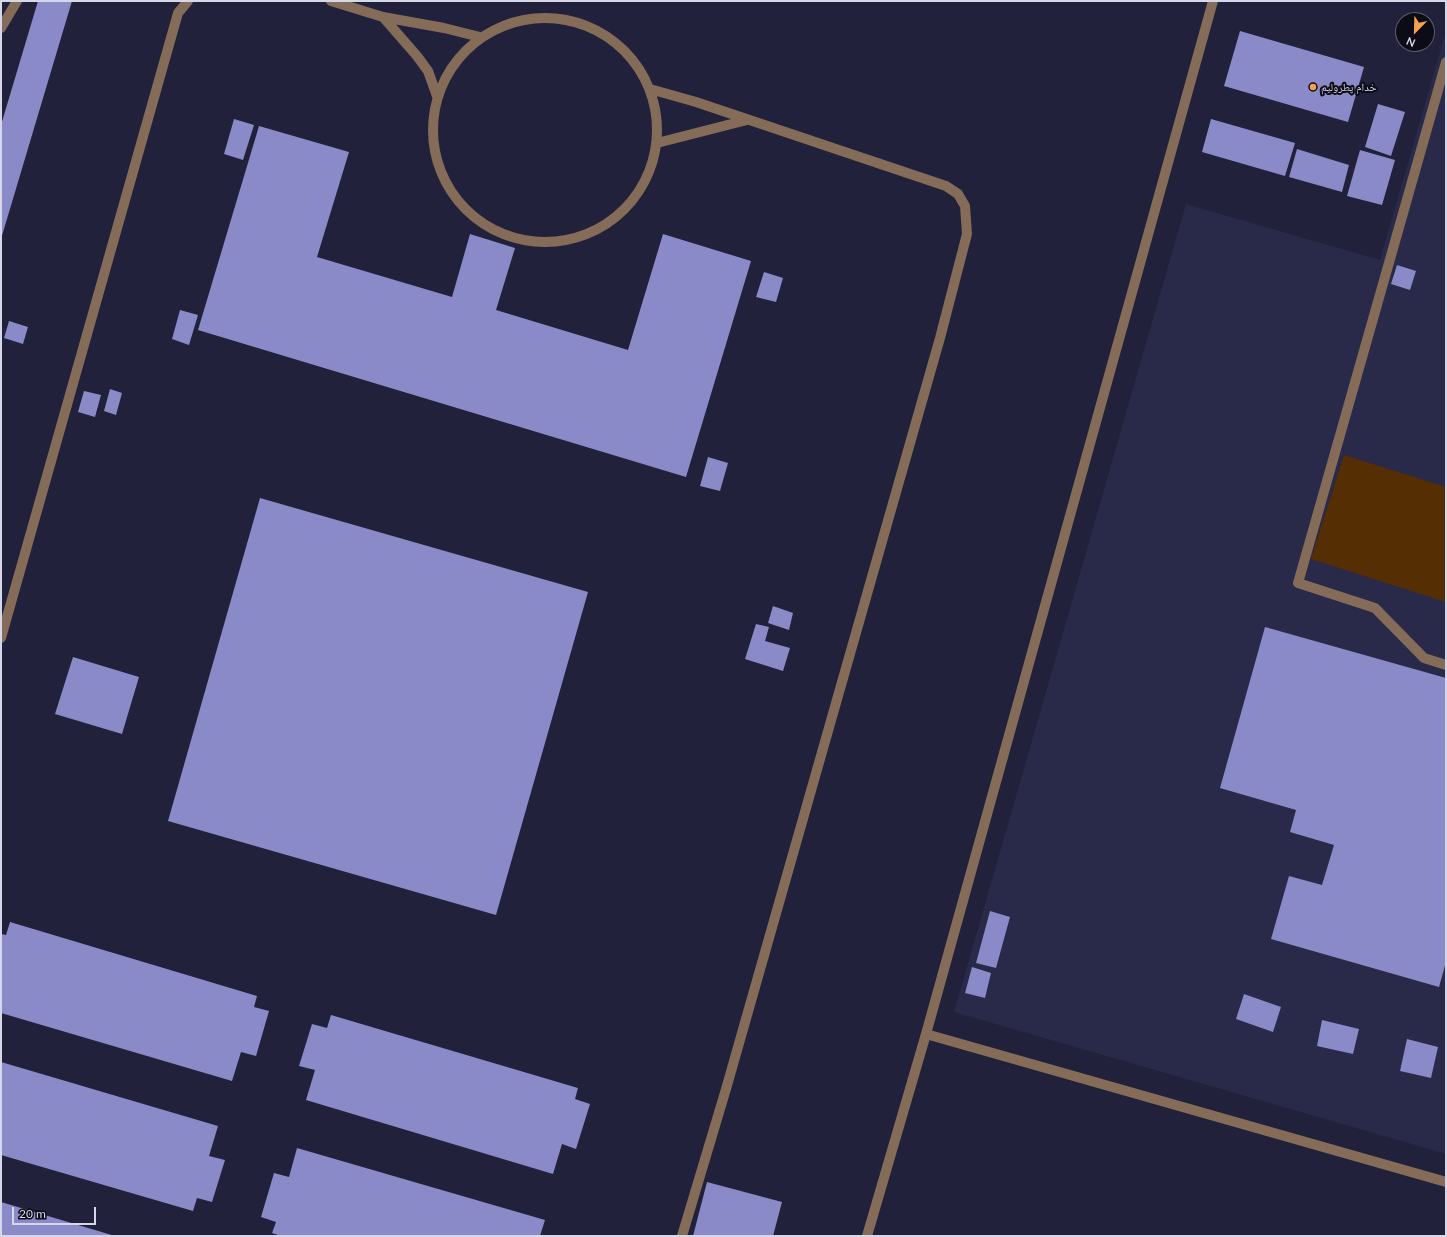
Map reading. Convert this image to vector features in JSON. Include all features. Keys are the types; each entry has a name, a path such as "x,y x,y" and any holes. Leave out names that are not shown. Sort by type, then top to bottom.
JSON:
{"street":[{"path":"1,28 17,1"},
{"path":"1,638 178,13 188,1"},
{"path":"331,1 383,17 444,28 480,37"},
{"path":"867,1236 926,1034 1213,1"},
{"path":"383,17 428,71 437,96"},
{"path":"537,18 558,18 597,30 619,46 641,71 650,89 657,115 657,143 653,165 644,185 632,203 616,218 597,230 577,239 555,242 532,242 511,238 491,228 472,216 457,200 445,182 436,161 433,140 433,117 437,96 447,73 462,53 480,37 498,27 518,21 537,18"},
{"path":"1446,62 1298,583 1374,608 1424,658 1446,665"},
{"path":"650,89 696,102 946,186 958,194 965,206 967,234 940,338 731,1074 682,1236"},
{"path":"657,143 747,120"},
{"path":"926,1034 1446,1182"}],"shaded area":[{"path":"1444,38 1446,38 1446,1154 954,1012 1186,204 1380,260"},
{"path":"1344,455 1446,487 1446,602 1311,559"}],"building":[{"path":"38,1 72,1 1,239 1,125"},
{"path":"1240,31 1364,67 1348,122 1224,86"},
{"path":"1378,104 1405,112 1391,156 1365,147"},
{"path":"234,119 254,125 243,160 224,154"},
{"path":"1211,119 1295,143 1285,176 1202,152"},
{"path":"259,126 349,152 317,257 452,297 470,234 515,248 496,310 628,350 663,234 751,261 686,477 198,330"},
{"path":"1297,149 1349,165 1342,192 1289,177"},
{"path":"1360,150 1395,160 1382,205 1347,196"},
{"path":"1397,265 1416,271 1410,290 1391,284"},
{"path":"764,272 783,278 776,302 756,297"},
{"path":"180,310 198,315 189,345 172,339"},
{"path":"9,321 28,327 23,344 4,338"},
{"path":"110,389 122,393 116,415 104,411"},
{"path":"84,391 101,395 95,417 78,412"},
{"path":"708,457 728,463 720,491 700,486"},
{"path":"260,498 588,592 496,915 168,821"},
{"path":"773,606 793,613 789,630 768,623"},
{"path":"756,624 769,627 765,641 790,648 783,671 745,659"},
{"path":"1265,627 1446,678 1446,962 1439,987 1271,939 1289,876 1322,885 1334,845 1290,832 1296,810 1220,788"},
{"path":"73,657 139,677 122,734 55,714"},
{"path":"990,911 1010,917 996,968 976,963"},
{"path":"10,922 257,996 254,1007 269,1011 256,1056 241,1052 232,1081 1,1013 1,934 6,935"},
{"path":"972,967 991,973 985,998 965,993"},
{"path":"1244,994 1281,1007 1273,1032 1236,1019"},
{"path":"331,1015 578,1088 575,1099 590,1104 576,1149 562,1144 553,1174 306,1100 315,1070 299,1066 312,1024 327,1028"},
{"path":"1322,1020 1359,1029 1353,1054 1317,1046"},
{"path":"1407,1039 1438,1047 1431,1078 1400,1071"},
{"path":"1,1062 218,1126 209,1156 225,1160 212,1202 197,1198 193,1211 1,1155"},
{"path":"297,1148 545,1220 540,1236 281,1236 272,1233 276,1222 261,1217 274,1173 289,1177"},
{"path":"707,1182 782,1202 773,1236 693,1236"},
{"path":"1,1202 115,1236 1,1236"}],"place":[{"name":"خدام پطرولیم","path":"1313,87"}]}
